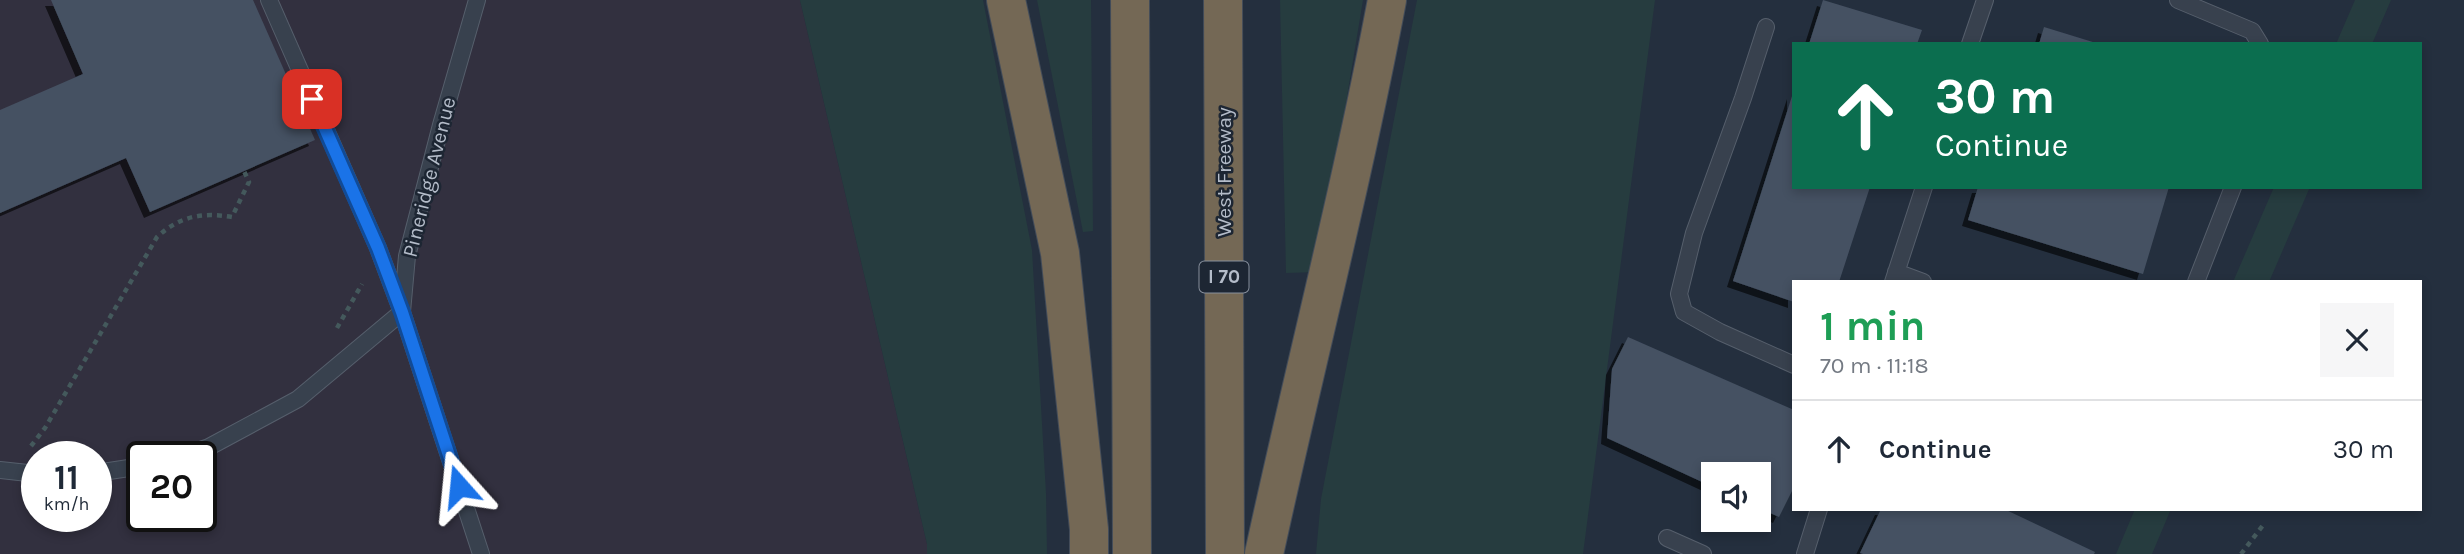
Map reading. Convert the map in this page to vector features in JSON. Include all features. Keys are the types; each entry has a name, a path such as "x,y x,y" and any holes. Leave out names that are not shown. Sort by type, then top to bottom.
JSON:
{"highway":[{"path":"1006,0 1060,253 1089,529 1089,554"},
{"path":"1130,0 1132,554"},
{"name":"West Freeway","path":"1223,0 1225,554"},
{"path":"1264,554 1366,110 1387,0"}],"lane":[{"path":"217,443 298,400 402,312 378,248 269,0"},
{"name":"Pineridge Avenue","path":"477,0 440,125 407,256 402,312 481,554"},
{"path":"1971,42 1984,0"},
{"path":"2178,0 2252,31 2259,42"},
{"path":"1766,27 1694,233 1679,294 1684,312 1720,332 1792,364"},
{"path":"1895,277 1923,189"},
{"path":"2197,280 2232,189"},
{"path":"0,470 21,472"},
{"path":"1805,554 1818,511"},
{"path":"1667,538 1703,554"}],"path":[{"path":"35,441 157,237 181,220 200,214 232,218 249,182 244,171"},
{"path":"335,331 367,276 378,248"},
{"path":"2241,554 2264,524"}],"shaded area":[{"path":"0,0 800,0 927,544 927,554 0,554"}],"green space":[{"path":"800,0 983,0 1032,250 1047,554 927,554 927,544"},
{"path":"1037,0 1091,0 1093,231 1083,232"},
{"path":"1280,0 1363,0 1318,272 1286,273"},
{"path":"1417,0 1655,0 1583,554 1316,554 1321,499"},
{"path":"2355,0 2391,0 2373,42 2337,42"},
{"path":"2273,189 2309,189 2270,280 2234,280"},
{"path":"2134,511 2170,511 2152,554 2116,554"}],"building":[{"path":"51,0 253,0 315,140 150,212 126,158 0,213 0,110 83,74"},
{"path":"1823,0 1922,30 1918,42 1810,42"},
{"path":"2044,27 2093,42 2040,42"},
{"path":"1792,96 1792,189 1869,189 1840,280 1792,280 1792,301 1733,281"},
{"path":"1977,189 2168,189 2143,274 1968,220"},
{"path":"1628,337 1792,409 1792,491 1779,517 1771,513 1771,462 1701,462 1701,481 1607,438 1612,369"},
{"path":"1880,511 2008,511 2095,552 2094,554 1860,553"}],"route":[{"path":"312,99 378,248 402,312 459,486"}]}
